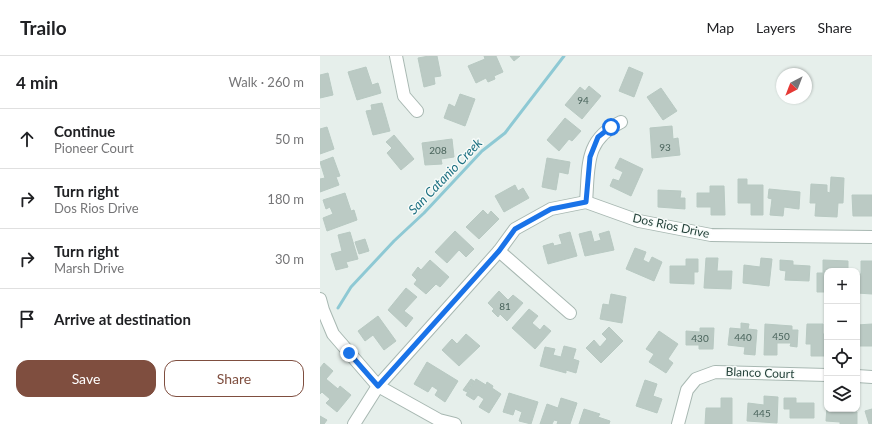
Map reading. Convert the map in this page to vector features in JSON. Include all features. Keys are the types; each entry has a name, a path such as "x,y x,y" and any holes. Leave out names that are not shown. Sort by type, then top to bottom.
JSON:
{"street":[{"path":"396,56 404,96 417,111"},
{"path":"354,424 378,386 499,251 515,229 551,209 586,202 590,157 598,137 611,127 621,122"},
{"name":"Dos Rios Drive","path":"586,202 639,221 711,235 872,237"},
{"path":"499,251 570,313"},
{"path":"320,299 333,334 378,386 439,420 455,424"},
{"name":"Blanco Court","path":"678,424 688,390 696,379 716,372 824,375"},
{"path":"860,376 872,377"}],"building":[{"path":"437,56 441,76 434,77 435,84 424,87 418,58"},
{"path":"484,56 496,56 503,72 494,76 495,79 488,82 486,78 476,83 468,66 485,59"},
{"path":"510,56 520,56 514,61"},
{"path":"366,67 372,85 378,83 381,93 357,100 348,72"},
{"path":"629,67 643,73 634,97 619,91"},
{"path":"328,73 333,95 320,98 320,75"},
{"path":"589,86 601,96 582,119 565,105 580,87 585,91"},
{"path":"661,88 677,111 663,120 647,97"},
{"path":"460,94 475,99 465,126 444,118 449,104 455,107"},
{"path":"382,103 390,131 373,135 366,111 372,110 371,105"},
{"path":"565,118 581,131 572,141 569,139 559,151 547,140"},
{"path":"672,126 673,139 678,138 680,155 652,158 650,128"},
{"path":"327,127 334,149 320,154 320,129"},
{"path":"394,135 414,159 401,170 387,153 392,148 386,142"},
{"path":"452,139 454,157 441,159 442,164 425,165 422,143"},
{"path":"333,157 340,176 336,177 339,185 320,192 320,179 325,178 320,162"},
{"path":"547,158 570,162 568,174 559,172 556,190 542,187"},
{"path":"620,158 643,169 631,196 610,186 613,179 619,181 623,172 615,168"},
{"path":"831,177 844,178 843,203 838,203 837,217 815,216 816,203 810,203 811,184 827,185 827,192 830,193"},
{"path":"738,179 747,179 747,185 763,185 763,215 751,215 751,203 738,203"},
{"path":"515,185 518,191 523,188 529,198 504,212 495,196"},
{"path":"710,186 724,186 725,215 711,215 711,207 697,207 697,193 710,193"},
{"path":"769,189 800,192 799,209 784,207 783,216 770,215 772,199 768,198"},
{"path":"658,190 681,191 680,198 685,198 685,209 658,207"},
{"path":"345,193 351,211 354,210 357,220 327,231 323,218 333,214 330,207 326,209 323,200"},
{"path":"852,195 872,195 872,216 853,216"},
{"path":"483,210 488,215 491,211 499,219 479,239 466,227"},
{"path":"455,231 474,249 466,257 459,250 447,263 435,252"},
{"path":"591,231 594,242 601,240 599,234 609,231 614,250 585,256 579,234"},
{"path":"350,232 358,259 346,262 348,267 336,270 331,254 342,251 338,235"},
{"path":"570,232 577,256 548,264 543,246 553,243 554,246 562,244 559,235"},
{"path":"365,239 369,251 359,254 355,242"},
{"path":"635,248 646,252 643,260 649,263 652,257 662,262 654,281 626,269"},
{"path":"706,258 718,258 717,271 732,271 731,289 704,288"},
{"path":"761,258 772,259 769,286 743,283 744,265 760,267"},
{"path":"686,259 698,259 698,272 694,272 694,284 670,283 670,266 686,266"},
{"path":"430,260 449,277 440,287 436,284 426,294 414,284 417,280 412,275 418,267 421,270"},
{"path":"780,260 793,261 793,265 810,266 809,281 785,280 786,271 780,270"},
{"path":"823,260 848,261 848,268 824,268 824,292 817,292 817,273 823,273"},
{"path":"861,261 872,261 872,294 860,293"},
{"path":"406,288 417,297 404,311 413,318 406,327 388,310"},
{"path":"499,291 508,300 513,295 523,303 507,321 500,314 498,317 492,311 494,309 488,303"},
{"path":"611,294 626,297 622,323 600,319 603,304 609,305"},
{"path":"529,309 538,316 532,323 540,330 544,325 551,331 535,349 512,328"},
{"path":"378,316 396,341 384,350 373,335 365,341 358,331"},
{"path":"741,323 749,324 748,329 757,330 755,355 744,354 745,347 728,345 730,328 741,329"},
{"path":"765,324 792,326 792,330 798,330 797,347 790,346 791,343 777,343 777,355 764,355"},
{"path":"807,324 823,324 824,356 811,356 811,344 806,344"},
{"path":"872,324 872,346 860,346 860,325"},
{"path":"609,327 623,341 601,363 586,348 594,340 600,347 607,339 602,334"},
{"path":"700,328 714,328 713,349 699,349 699,345 686,345 686,331 700,332"},
{"path":"659,331 678,344 668,359 673,363 666,373 649,362 654,354 646,349"},
{"path":"466,334 480,346 459,366 442,350 452,339 457,344"},
{"path":"564,346 576,349 573,359 579,361 576,373 566,370 566,373 540,366 545,347 555,349 553,355 561,357"},
{"path":"427,362 458,381 445,402 435,395 438,390 432,386 428,392 414,384"},
{"path":"324,363 333,371 326,379 338,389 340,386 351,395 337,412 326,403 330,399 322,392 320,394 320,368"},
{"path":"471,379 474,381 467,392 463,390"},
{"path":"476,379 486,385 487,382 493,386 492,388 501,394 489,413 479,407 484,399 478,395 474,400 466,395"},
{"path":"645,380 657,384 653,396 662,399 657,413 636,406"},
{"path":"509,393 538,402 531,424 519,421 522,412 515,409 513,415 503,412"},
{"path":"764,396 778,397 777,423 747,421 748,403 764,405"},
{"path":"561,398 577,403 570,424 557,424 558,421 554,420 552,424 540,424 547,404 558,408"},
{"path":"721,398 732,398 732,424 705,424 706,408 721,408"},
{"path":"784,398 796,398 796,403 814,403 814,418 790,418 790,409 784,409"},
{"path":"584,409 600,414 598,417 610,421 609,424 579,424"},
{"path":"872,409 872,424 869,424 865,411"},
{"path":"827,412 857,412 857,424 840,424 840,422 826,421"},
{"path":"320,416 327,420 324,424 320,424"}],"waterway":[{"name":"San Catanio Creek","path":"338,308 351,287 394,241 424,213 482,151 505,133 564,56"}],"route":[{"path":"349,353 378,386 499,251 515,229 551,209 586,202 590,157 598,137 611,127"}]}
